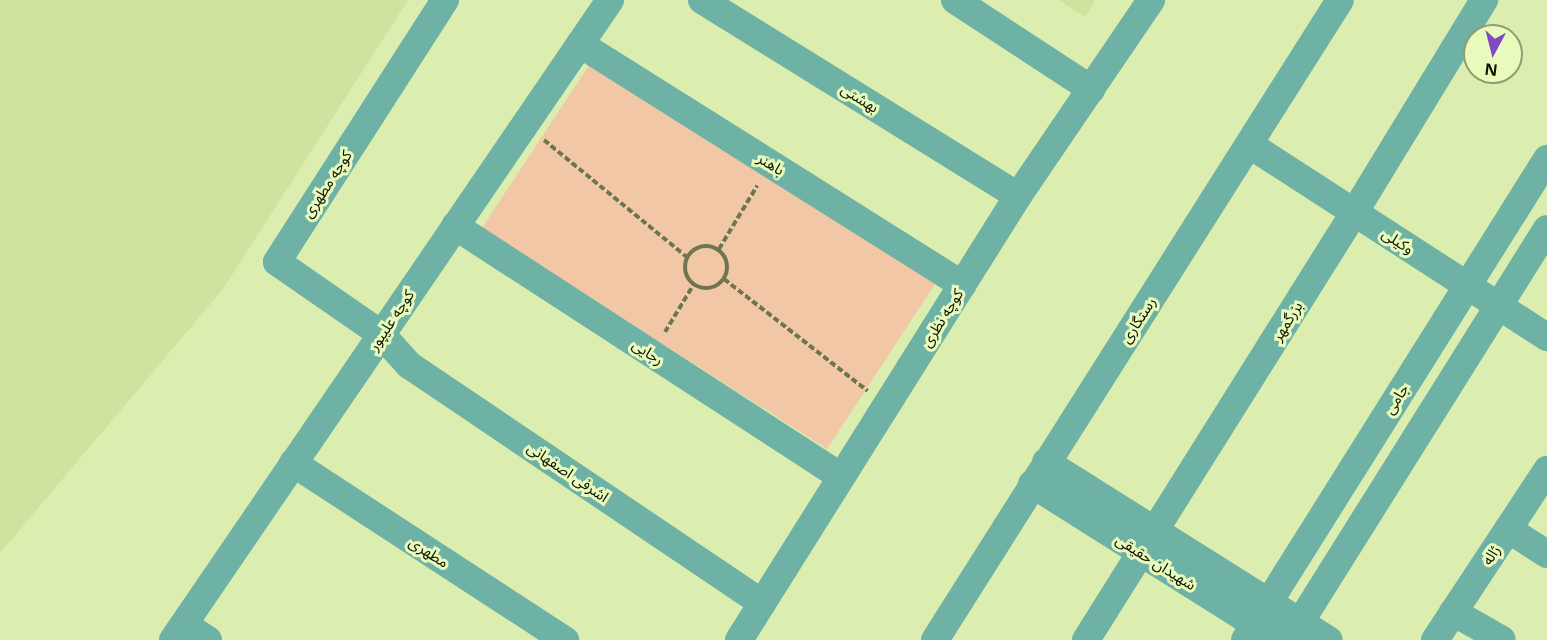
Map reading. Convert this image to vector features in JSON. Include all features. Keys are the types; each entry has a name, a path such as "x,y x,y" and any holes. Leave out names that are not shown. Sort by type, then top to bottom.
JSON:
{"street":[{"name":"کوچه مطهری","path":"381,334 277,262 445,0"},
{"name":"کوچه علیپور","path":"178,632 610,0"},
{"name":"بهشتی","path":"702,0 1018,196"},
{"path":"955,0 1091,89"},
{"name":"کوچه نظری","path":"739,640 1018,196 1150,0"},
{"name":"رستگاری","path":"935,640 1039,473 1250,146 1340,0"},
{"name":"بزرگمهر","path":"1086,640 1354,213 1484,0"},
{"name":"باهنر","path":"580,44 962,285"},
{"name":"وکیلی","path":"1250,146 1547,337"},
{"name":"جامی","path":"1257,622 1547,159"},
{"name":"رجایی","path":"455,226 841,477"},
{"path":"1294,631 1547,228"},
{"name":"اشرفی اصفهانی","path":"381,334 409,365 762,603"},
{"name":"مطهری","path":"293,463 565,640"},
{"name":"ژاله","path":"1435,640 1547,470"},
{"name":"شهیدان حقیقی","path":"1039,473 1148,541 1279,640"},
{"path":"1508,529 1547,554"},
{"path":"1454,612 1502,640"},
{"path":"1257,622 1329,640"},
{"path":"178,632 208,640"}],"path":[{"path":"525,124 687,257"},
{"path":"719,249 770,164"},
{"path":"707,245 719,249 727,259 728,272 724,279 711,289 694,285 689,281 684,269 687,257 695,248 707,245"},
{"path":"724,279 886,406"},
{"path":"651,354 694,285"}],"shaded area":[{"path":"0,0 408,0 223,289 0,553"},
{"path":"1059,0 1095,0 1085,17"},
{"path":"591,62 935,284 827,449 482,228"}]}
